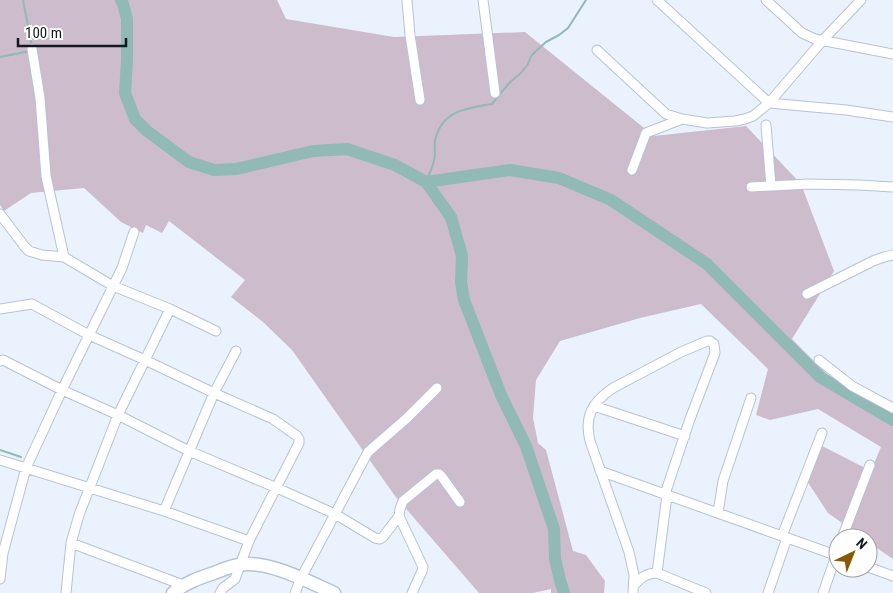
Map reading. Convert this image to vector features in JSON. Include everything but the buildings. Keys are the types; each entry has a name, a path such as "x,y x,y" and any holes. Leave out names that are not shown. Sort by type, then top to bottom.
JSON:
{"main road":[{"path":"178,589 194,580 241,564 274,568 334,593"}],"street":[{"path":"407,0 410,35 420,100"},
{"path":"483,0 495,93"},
{"path":"657,0 769,103 893,116"},
{"path":"766,0 802,33 815,39 893,54"},
{"path":"597,50 666,114 707,123 745,119 753,116 769,103 823,40 861,0"},
{"path":"32,49 40,98 46,176 64,257"},
{"path":"632,170 646,133 682,119"},
{"path":"766,125 771,186"},
{"path":"751,187 808,184 893,187"},
{"path":"0,214 29,251 42,256 64,257 113,286 170,309 216,331"},
{"path":"0,579 2,552 26,468 122,268 134,232"},
{"path":"807,294 884,257 893,256"},
{"path":"0,309 32,304 89,335 273,418 297,436 299,439 298,443 250,541 234,581 223,588 220,593"},
{"path":"66,593 71,543 80,515 118,414 170,309"},
{"path":"634,589 634,575 629,552 590,441 587,424 591,411 606,392 681,352 710,341 714,344 715,353 684,436 666,495 657,573"},
{"path":"164,511 214,393 236,351"},
{"path":"0,361 3,360 62,390 118,414 189,451 335,514 375,538 380,539 383,537 399,516 403,501 436,474 440,474 460,502"},
{"path":"819,360 852,386 893,408"},
{"path":"295,593 301,578 368,452 407,418 437,388"},
{"path":"718,514 723,481 751,398"},
{"path":"594,406 684,436"},
{"path":"768,593 784,537 822,433"},
{"path":"0,460 164,511 250,541"},
{"path":"846,528 870,465"},
{"path":"600,471 828,551"},
{"path":"399,516 423,567 412,593"},
{"path":"71,543 178,589"},
{"path":"878,571 893,576"},
{"path":"634,589 645,575 657,573 706,593"},
{"path":"823,593 828,578"}],"shaded area":[{"path":"0,0 277,0 286,19 394,37 525,32 654,136 746,126 801,184 834,271 792,339 830,377 893,406 893,559 878,549 878,528 849,528 828,513 807,481 822,446 871,471 881,447 818,409 770,420 756,415 768,369 701,304 640,318 560,341 536,380 533,418 538,443 546,450 573,551 586,555 605,581 604,593 551,593 551,589 533,593 479,593 395,496 292,350 263,322 231,297 245,280 169,221 162,233 146,225 143,233 121,222 84,188 31,193 4,211 0,205"}],"waterway":[{"path":"23,0 32,46"},
{"path":"121,0 127,19 125,93 135,119 147,131 189,162 214,170 236,169 313,151 347,149 395,165 426,182 451,217 462,256 461,282 464,300 501,395 526,446 554,529 555,559 564,593"},
{"path":"426,182 435,155 435,141 443,123 456,113 473,107 492,104 510,82 521,73 531,56 546,42 568,28 586,0"},
{"path":"0,57 30,51"},
{"path":"426,182 510,170 559,178 611,200 707,264 820,377 893,420"},
{"path":"0,450 21,457"}]}
